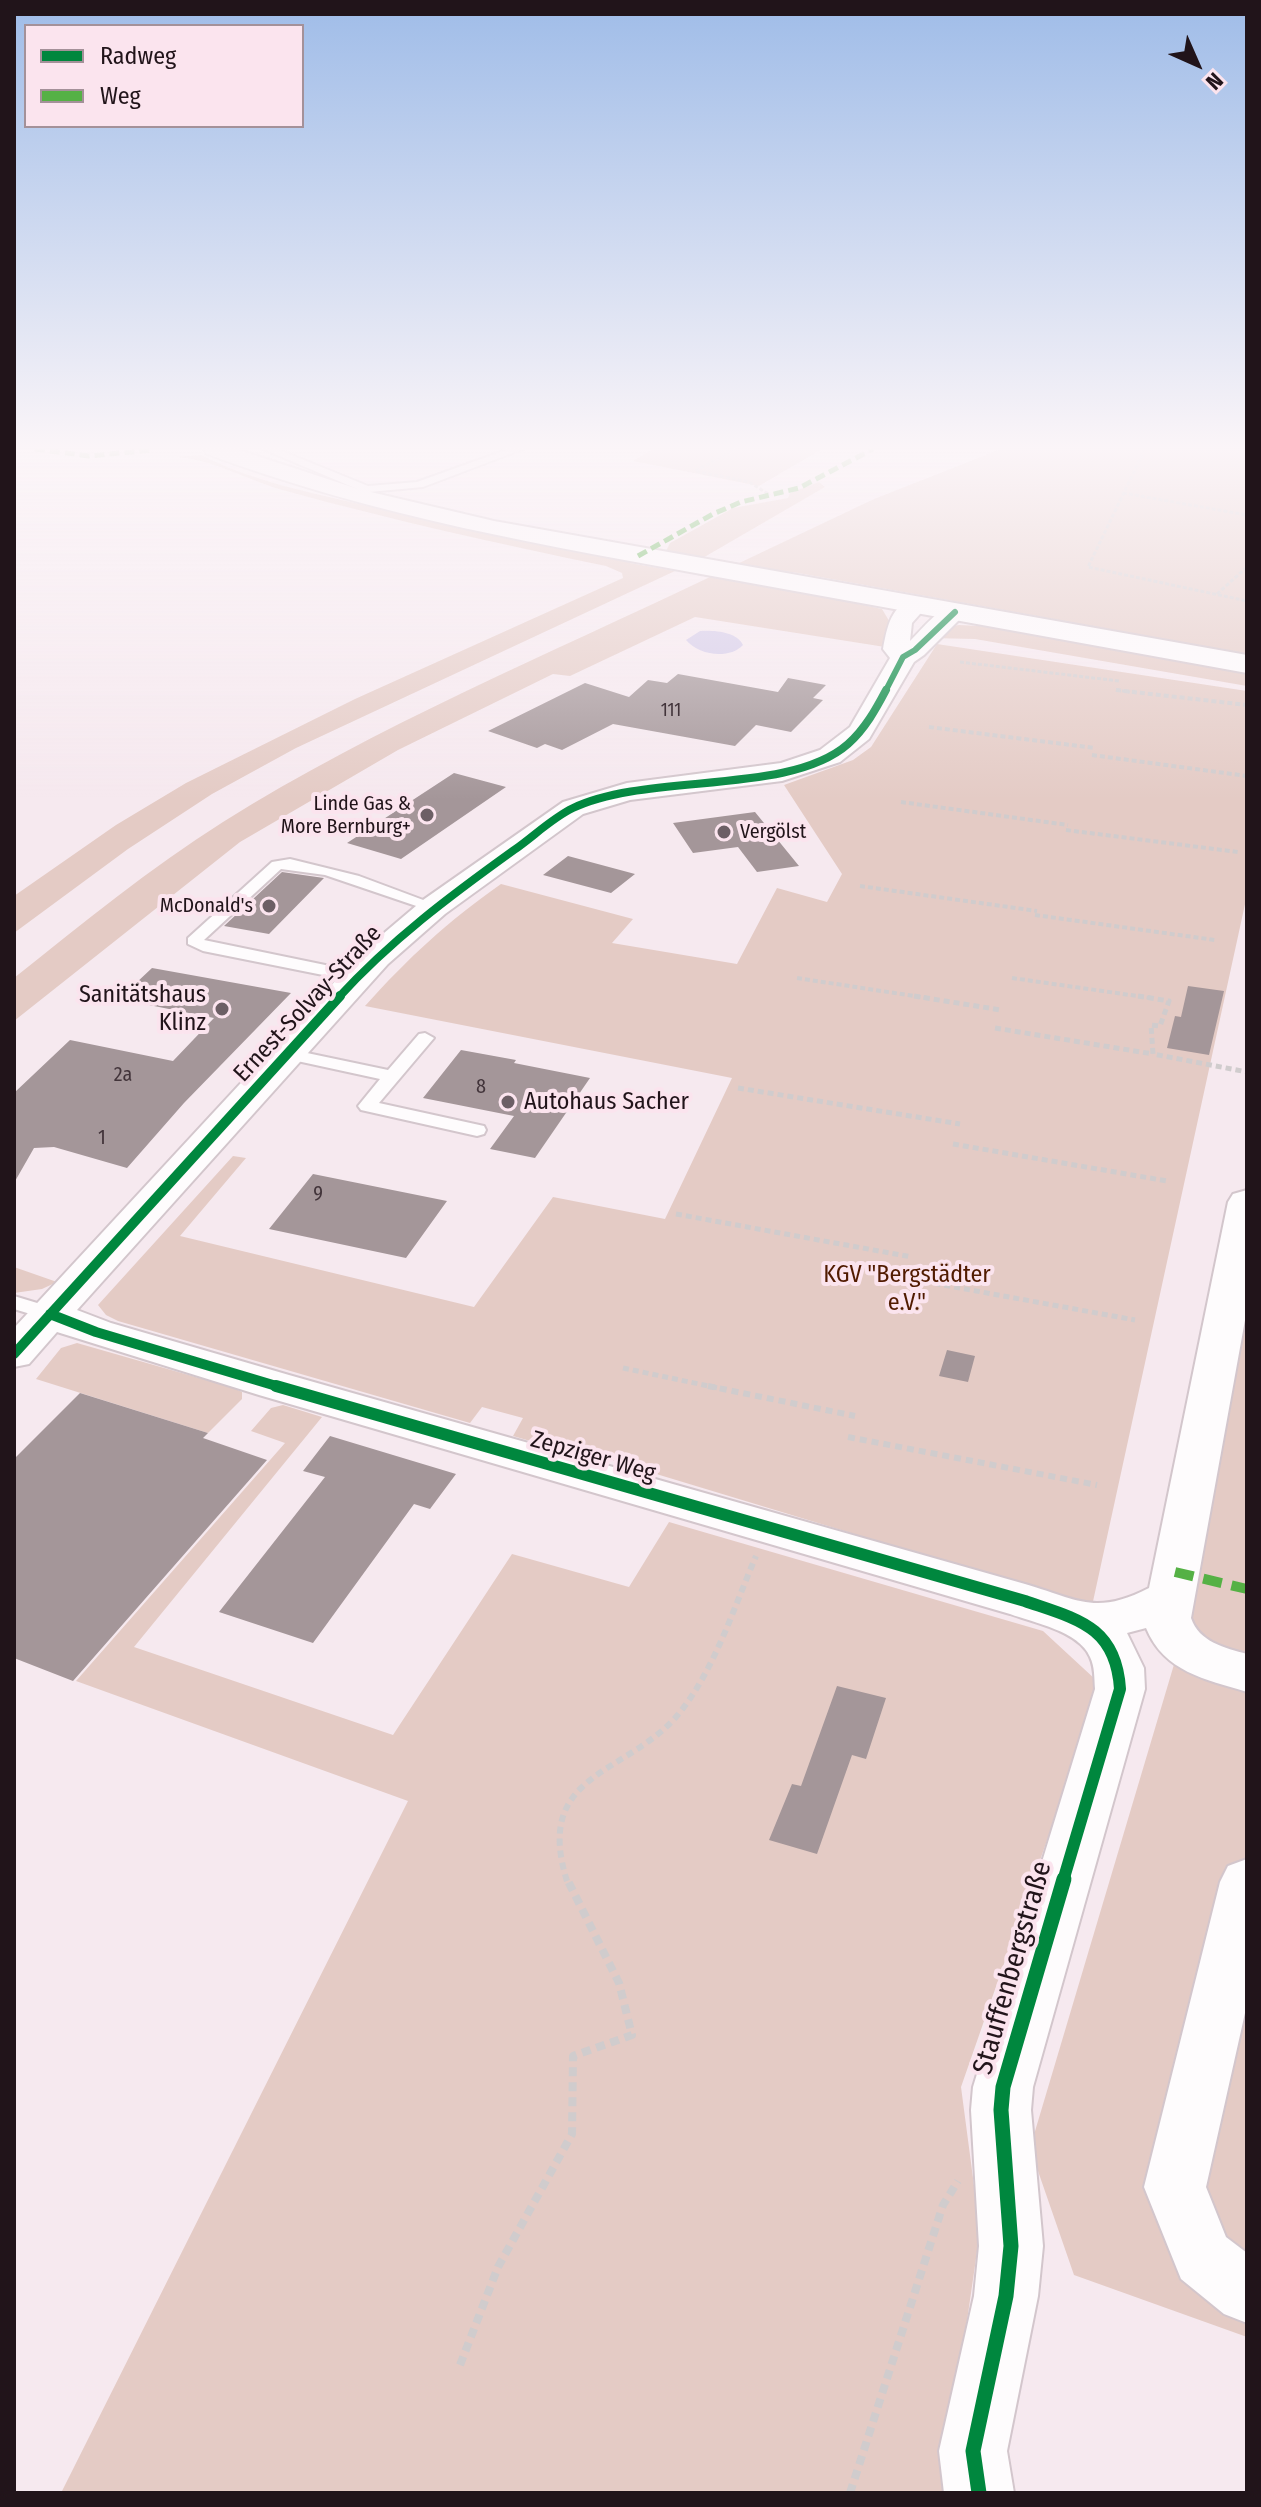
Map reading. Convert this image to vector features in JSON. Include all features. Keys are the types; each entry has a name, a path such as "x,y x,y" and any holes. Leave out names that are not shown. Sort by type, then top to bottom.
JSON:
{"main road":[{"path":"699,566 1247,664"}],"street":[{"path":"903,657 896,649 900,621 916,605"},
{"name":"Ernest-Solvay-Straße","path":"14,1354 32,1308 288,1054 358,977 434,907 554,819 587,802 627,792 793,770 838,754 860,734 903,657 915,650 955,612"},
{"path":"1247,1202 1174,1626 1141,1666 1107,1654 1121,1619 1149,1610 1174,1626 1202,1659 1247,1673"},
{"name":"Zepziger Weg","path":"32,1308 155,1350 768,1530 1025,1601 1107,1654"},
{"name":"Stauffenbergstraße","path":"979,2493 973,2451 1006,2296 1011,2246 1001,2110 1003,2087 1107,1654"},
{"path":"1247,1882 1175,2187 1203,2258 1247,2292"}],"lane":[{"path":"358,977 203,946 194,941 277,865 286,862 332,872 434,907"},
{"path":"425,1038 367,1106 477,1130"},
{"path":"288,1054 392,1076"}],"path":[{"path":"1088,566 1247,601"},
{"path":"1216,595 1247,567"},
{"path":"960,662 1119,681"},
{"path":"1116,690 1247,705"},
{"path":"929,727 1095,748"},
{"path":"1092,755 1247,776"},
{"path":"901,802 1238,852"},
{"path":"860,886 1215,940"},
{"path":"797,978 1001,1010"},
{"path":"1012,978 1169,1001 1160,1026 1151,1025 1153,1054"},
{"path":"995,1028 1247,1072"},
{"path":"738,1088 960,1124"},
{"path":"953,1144 1167,1181"},
{"path":"676,1214 912,1257"},
{"path":"905,1278 1135,1320"},
{"path":"623,1368 855,1416"},
{"path":"848,1437 1097,1485"},
{"path":"460,2365 498,2267 572,2134 573,2056 632,2035 618,1979 585,1922 559,1851 558,1824 571,1800 589,1781 669,1725 690,1702 768,1530"},
{"path":"850,2493 943,2205 969,2163 1005,2152"}],"green space":[{"path":"606,566 647,566 675,571 296,748 212,794 128,849 14,933 14,896 116,825 186,783 355,699 623,578 622,573"},
{"path":"743,566 1247,566 1247,654 798,573"},
{"path":"710,577 759,586 763,583 882,609 891,624 885,647 695,617 570,676 553,674 398,750 240,842 14,1021 14,978 143,877 223,822 401,723"},
{"path":"959,625 1000,627 1247,671 1247,686 975,639 930,638 943,628"},
{"name":"KGV \"Bergstädter e.V.\"","path":"937,644 1247,691 1247,895 1092,1606 554,1443 551,1447 513,1436 523,1418 482,1407 470,1423 118,1321 106,1315 98,1305 233,1156 246,1158 180,1236 474,1307 553,1197 665,1219 732,1078 365,1006 429,941 501,884 633,919 612,943 737,964 777,888 827,902 842,874 784,785 853,760 871,747"},
{"path":"14,1267 57,1282 42,1289 14,1293"},
{"path":"1247,1315 1247,2337 1074,2275 1030,2148 1181,1641"},
{"path":"77,1343 234,1388 242,1392 242,1399 208,1433 36,1379 61,1348"},
{"path":"283,1405 322,1417 134,1647 393,1735 512,1554 629,1587 669,1522 1043,1631 1096,1680 1091,1714 961,2087 980,2231 942,2493 61,2493 408,1801 76,1681 285,1443 251,1431 271,1408"}],"shaded area":[{"path":"700,631 731,635 743,645 730,653 706,652 686,640"}],"building":[{"path":"678,674 778,692 788,678 826,685 813,698 823,700 791,732 756,725 735,746 613,724 562,750 545,744 537,748 488,731 585,683 629,697 648,680 667,683"},
{"name":"Linde Gas & More Bernburg+","path":"454,773 506,787 401,859 347,843"},
{"name":"Vergölst","path":"755,812 799,866 757,872 738,847 693,853 673,823"},
{"path":"568,856 635,874 611,893 543,875"},
{"name":"McDonald's","path":"282,872 324,878 269,934 224,926"},
{"path":"152,968 291,993 184,1103 127,1168 54,1147 34,1148 14,1183 14,1093 70,1040 173,1061 214,1018 119,999"},
{"path":"1188,986 1224,991 1209,1055 1167,1048 1175,1016 1181,1017"},
{"name":"Autohaus Sacher","path":"461,1050 590,1078 535,1158 490,1149 514,1116 423,1098"},
{"path":"313,1174 447,1201 406,1258 269,1229"},
{"path":"947,1350 975,1356 968,1382 939,1376"},
{"path":"80,1393 208,1433 203,1438 267,1460 73,1681 14,1658 14,1459"},
{"path":"330,1436 456,1474 430,1509 414,1504 313,1643 219,1612 325,1477 303,1471"},
{"path":"837,1686 886,1698 866,1759 852,1755 817,1854 769,1840 792,1784 801,1786"}],"marked path":[{"path":"1175,1572 1247,1589"}],"cycle path":[{"path":"14,1354 376,957 434,907 573,808 627,792 782,772 830,756 847,746 859,733 903,657 915,650 955,612"},
{"path":"50,1314 96,1332 274,1385 1025,1601 1077,1620 1104,1638 1119,1668 1120,1689 1003,2087 1001,2110 1011,2246 1006,2296 973,2451 979,2493"}],"place":[{"name":"Linde Gas & More Bernburg+","path":"427,815"},
{"name":"Vergölst","path":"724,832"},
{"name":"McDonald's","path":"269,906"},
{"name":"Sanitätshaus Klinz","path":"222,1009"},
{"name":"Autohaus Sacher","path":"508,1102"}]}
